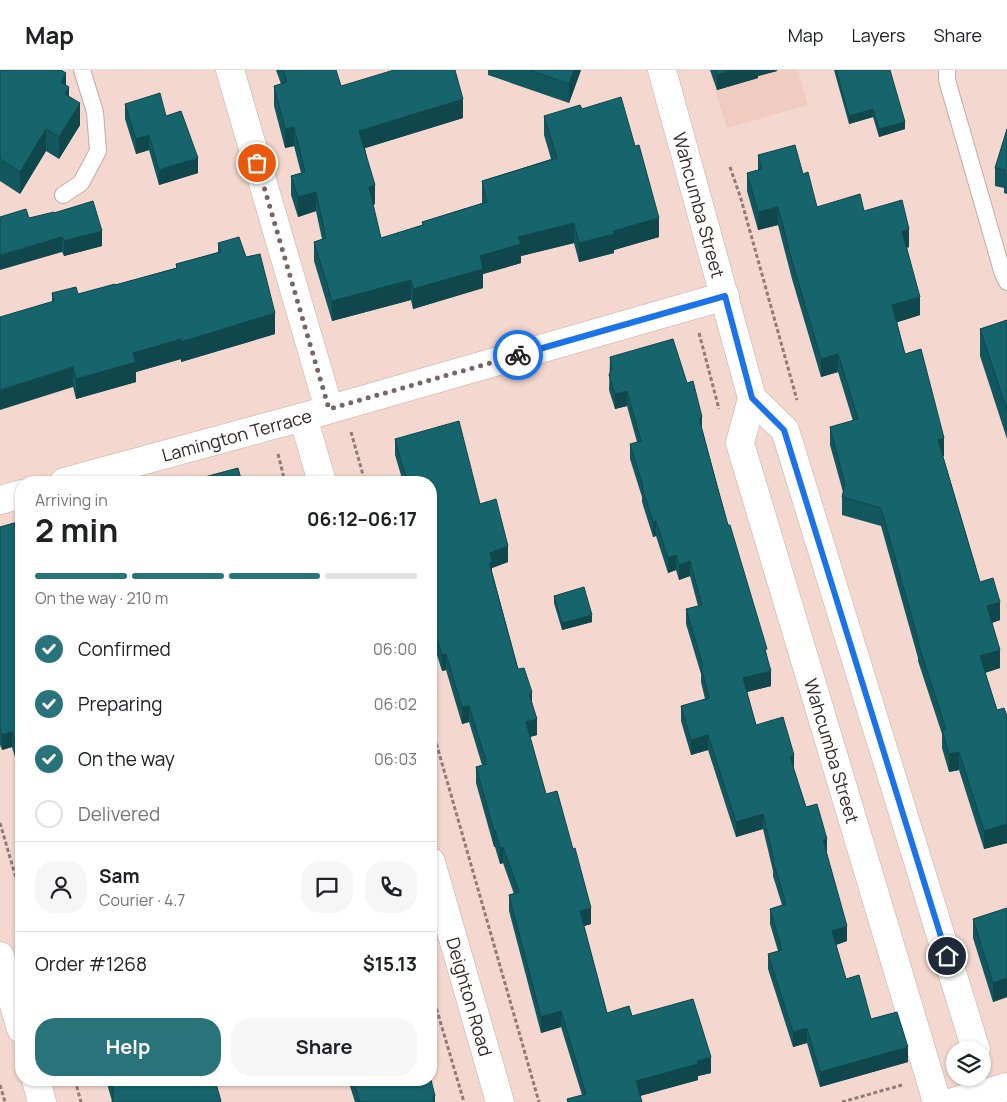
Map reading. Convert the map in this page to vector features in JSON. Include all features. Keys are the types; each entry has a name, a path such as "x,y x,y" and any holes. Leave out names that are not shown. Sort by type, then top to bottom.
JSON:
{"street":[{"path":"230,70 329,409"},
{"name":"Wahcumba Street","path":"662,70 752,398 740,443 937,1102"},
{"name":"Lamington Terrace","path":"86,476 303,417 725,296"},
{"path":"752,398 784,430 973,1041"},
{"path":"303,417 320,476"},
{"path":"0,500 15,496"},
{"name":"Deighton Road","path":"437,883 500,1102"},
{"path":"0,956 15,1008"},
{"path":"953,1102 993,1084"},
{"path":"38,1086 42,1102"}],"lane":[{"path":"63,195 80,183 98,151 95,112 82,70"},
{"path":"947,70 947,80 1007,282"}],"path":[{"path":"349,427 362,476"},
{"path":"276,447 284,476"},
{"path":"437,746 539,1102"},
{"path":"0,823 15,874"},
{"path":"437,1010 464,1102"},
{"path":"842,1102 904,1084"},
{"path":"0,1085 5,1102"},
{"path":"77,1086 81,1102"}],"shaded area":[{"path":"709,70 798,70 808,105 727,128"}],"building":[{"path":"0,70 61,70 66,73 61,82 69,87 65,94 80,103 59,137 46,129 20,172 0,159"},
{"path":"283,70 336,70 341,86 394,70 455,70 463,99 359,131 375,185 369,187 381,238 423,225 422,222 487,202 482,181 557,158 544,116 580,105 582,109 621,97 635,146 639,145 659,218 613,231 614,234 579,243 574,223 518,237 521,244 480,256 483,269 413,289 411,280 332,301 314,242 326,238 316,192 298,197 291,176 305,172 294,127 285,129 274,86 287,82"},
{"path":"530,70 574,70 569,84"},
{"path":"715,70 732,70 717,75"},
{"path":"836,70 890,70 905,122 879,129 873,109 849,116"},
{"path":"160,93 166,116 181,111 198,158 159,170 149,135 136,139 125,104"},
{"path":"1007,129 1007,175 1004,174 1005,170 995,168"},
{"path":"795,145 803,174 808,172 817,207 860,194 864,211 902,200 909,229 902,231 920,297 892,305 905,354 921,349 944,438 938,440 980,582 993,578 1000,602 987,606 1000,650 980,656 997,710 1004,708 1007,716 1007,824 984,831 959,752 949,754 942,730 946,729 918,643 881,508 842,497 845,484 830,427 858,419 838,354 821,359 778,207 758,212 747,173 762,169 758,155"},
{"path":"93,201 102,231 64,241 62,237 0,255 0,217 26,209 29,218 54,213"},
{"path":"239,237 246,257 260,254 275,313 181,342 181,339 133,353 136,362 76,379 73,367 0,390 0,317 54,301 52,293 76,287 78,294 177,268 176,264 221,252 218,243"},
{"path":"1007,320 1007,411 980,329"},
{"path":"673,339 687,383 693,381 702,417 699,418 716,482 767,649 765,650 771,671 743,678 756,725 783,717 794,755 790,757 806,807 817,804 827,839 823,840 847,926 832,931 846,979 859,975 871,1019 897,1012 908,1047 820,1072 807,1028 793,1032 768,954 782,950 770,909 786,904 773,861 763,814 736,822 708,735 691,740 681,706 709,698 701,667 703,666 686,609 702,605 690,561 679,565 676,555 668,558 656,521 653,522 630,444 641,441 627,391 615,394 609,375 612,369 610,357"},
{"path":"459,421 480,504 496,499 508,546 490,553 492,562 489,563 518,669 524,668 532,692 529,694 537,719 526,722 546,794 557,791 591,908 580,911 607,1013 629,1006 632,1016 693,999 711,1057 697,1061 698,1064 636,1081 642,1102 568,1102 567,1099 586,1094 561,1011 541,1017 509,895 519,892 503,847 500,848 494,831 476,767 487,764 469,706 462,707 446,654 442,655 437,639 437,476 405,476 395,439"},
{"path":"238,468 240,476 208,476"},
{"path":"15,523 15,742 12,732 2,735 0,729 0,527"},
{"path":"584,587 592,615 562,623 554,596"},
{"path":"1007,908 1007,978 993,983 973,919"},
{"path":"112,1086 217,1086 221,1101 112,1102 114,1093"},
{"path":"355,1086 432,1086 435,1096 433,1096 434,1102 360,1102"}],"way so far":[{"path":"257,163 329,409 518,355"}],"route":[{"path":"518,355 725,296 752,398 784,430 947,956"}]}
